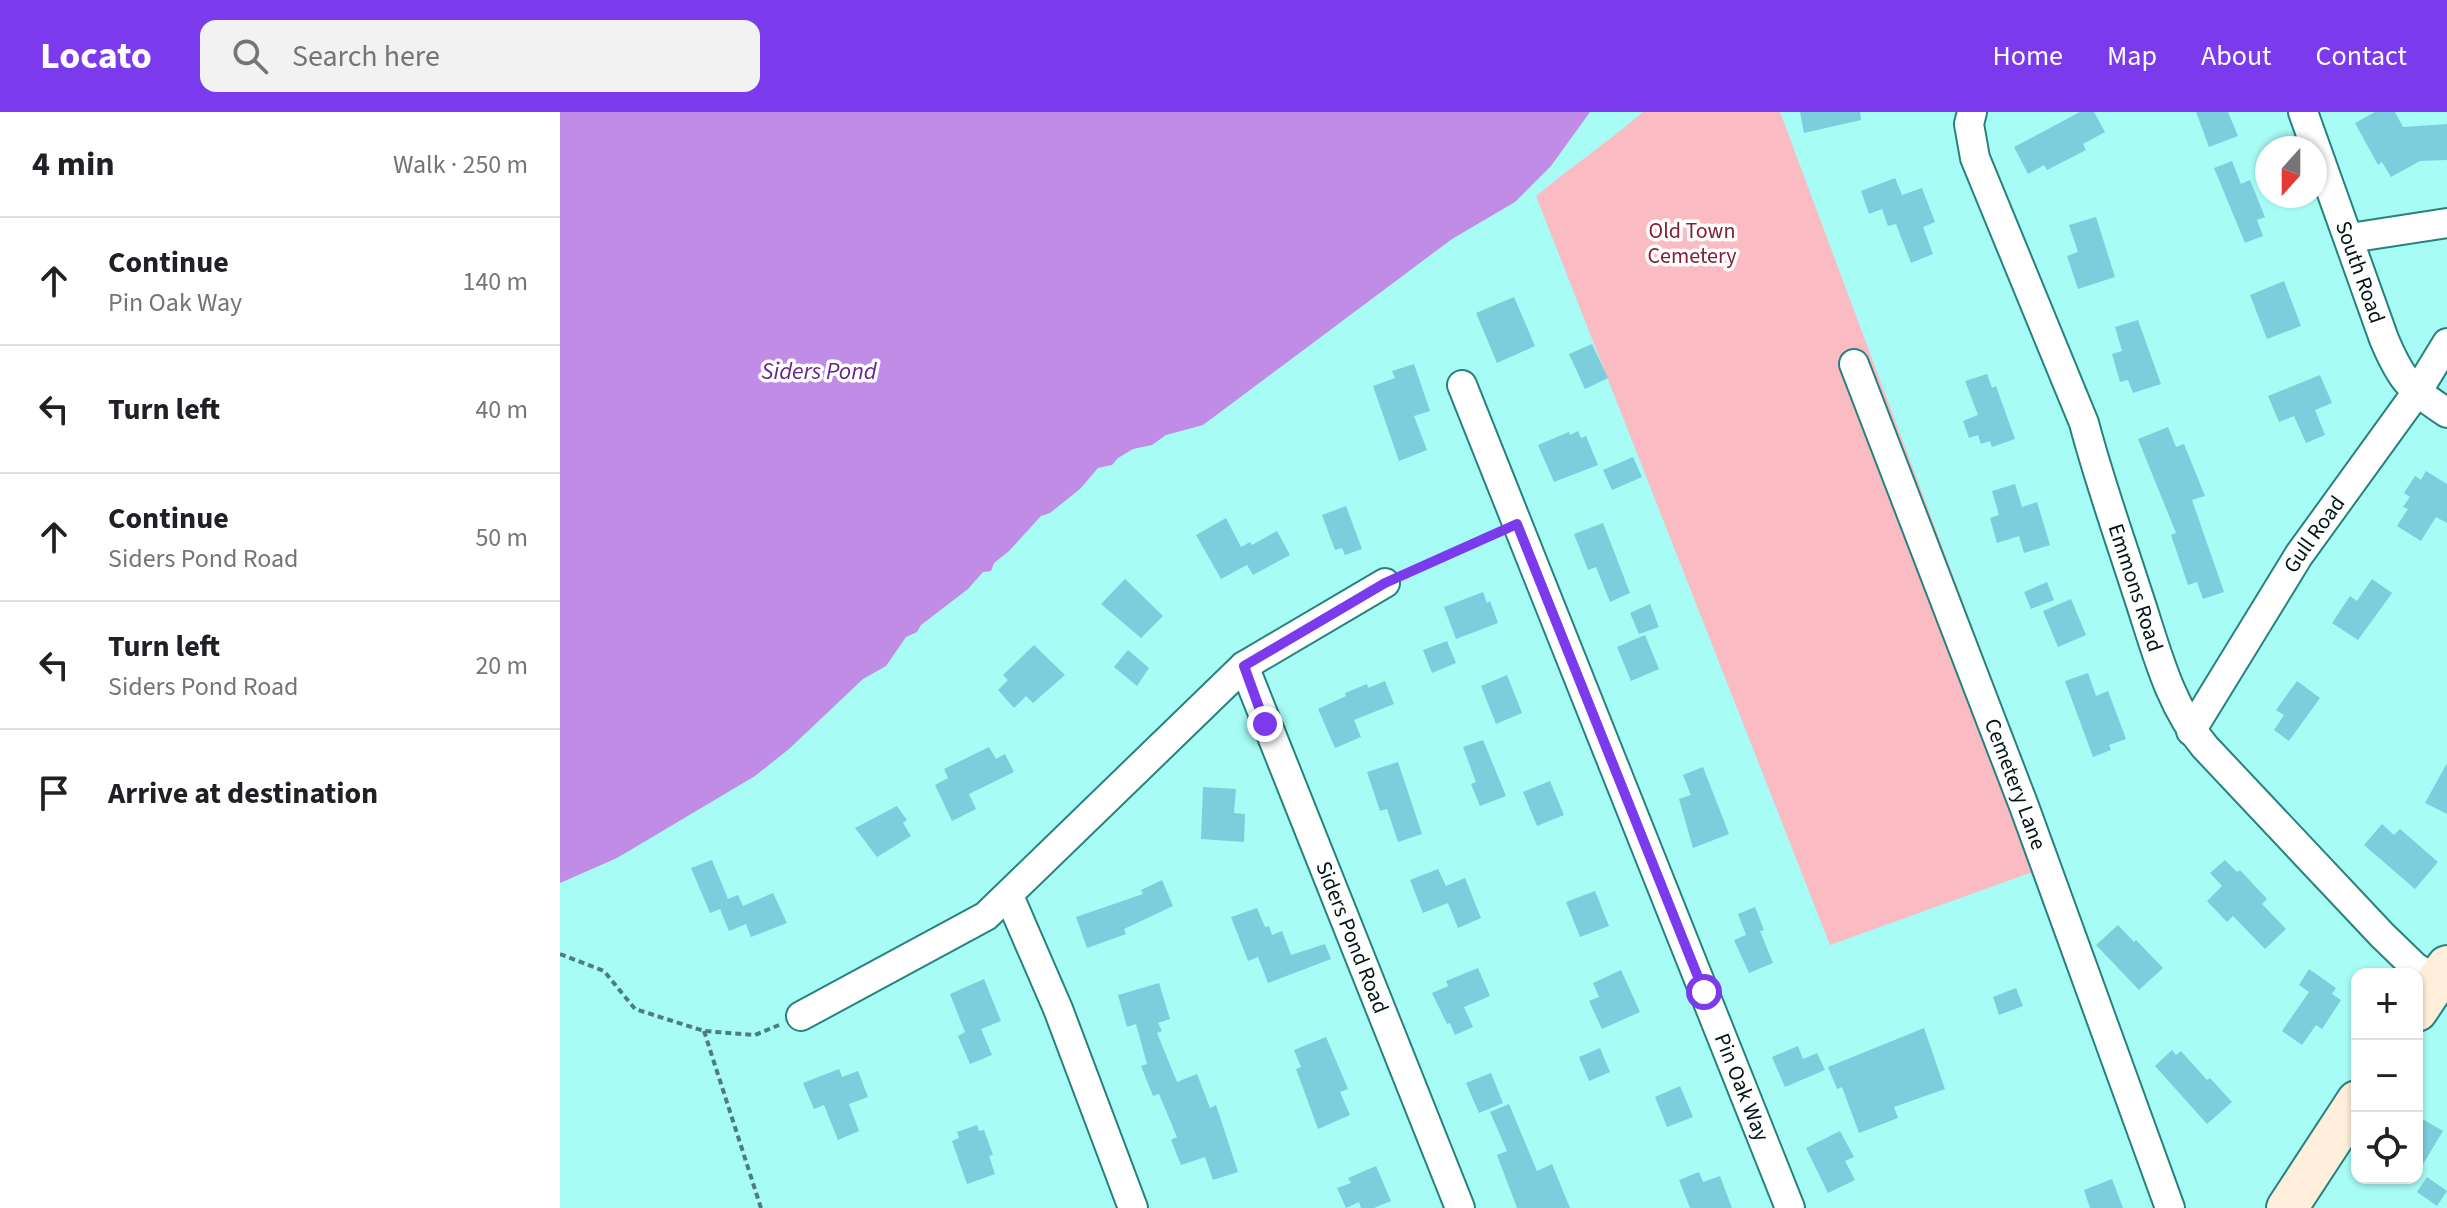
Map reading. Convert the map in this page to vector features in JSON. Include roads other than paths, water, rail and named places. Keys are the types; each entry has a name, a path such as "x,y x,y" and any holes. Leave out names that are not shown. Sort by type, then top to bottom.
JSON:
{"street":[{"name":"Emmons Road","path":"1972,112 1969,124 1975,158 2084,423 2168,684 2191,731 2382,935 2434,986"},
{"name":"South Road","path":"2303,112 2399,374 2417,392 2447,413"},
{"path":"2350,238 2447,223"},
{"name":"Gull Road","path":"2191,731 2299,555 2417,392 2447,343"},
{"name":"Cemetery Lane","path":"1854,364 2024,806 2170,1208"},
{"name":"Pin Oak Way","path":"1462,385 1790,1208"},
{"path":"801,1016 986,916 1244,666 1385,583"},
{"name":"Siders Pond Road","path":"1244,666 1460,1208"},
{"path":"1009,896 1058,1009 1133,1208"},
{"path":"2287,1208 2351,1110"}],"water":[{"name":"Siders Pond","path":"560,112 1590,112 1551,166 1515,202 1452,239 1203,425 1166,435 1152,445 1133,449 1112,465 1098,468 1080,489 1050,513 1041,516 994,563 991,571 983,572 968,589 921,625 917,632 906,637 886,666 863,679 789,749 755,776 617,858 560,883"}],"park label":[{"name":"Old Town Cemetery","path":"1692,244"}]}
